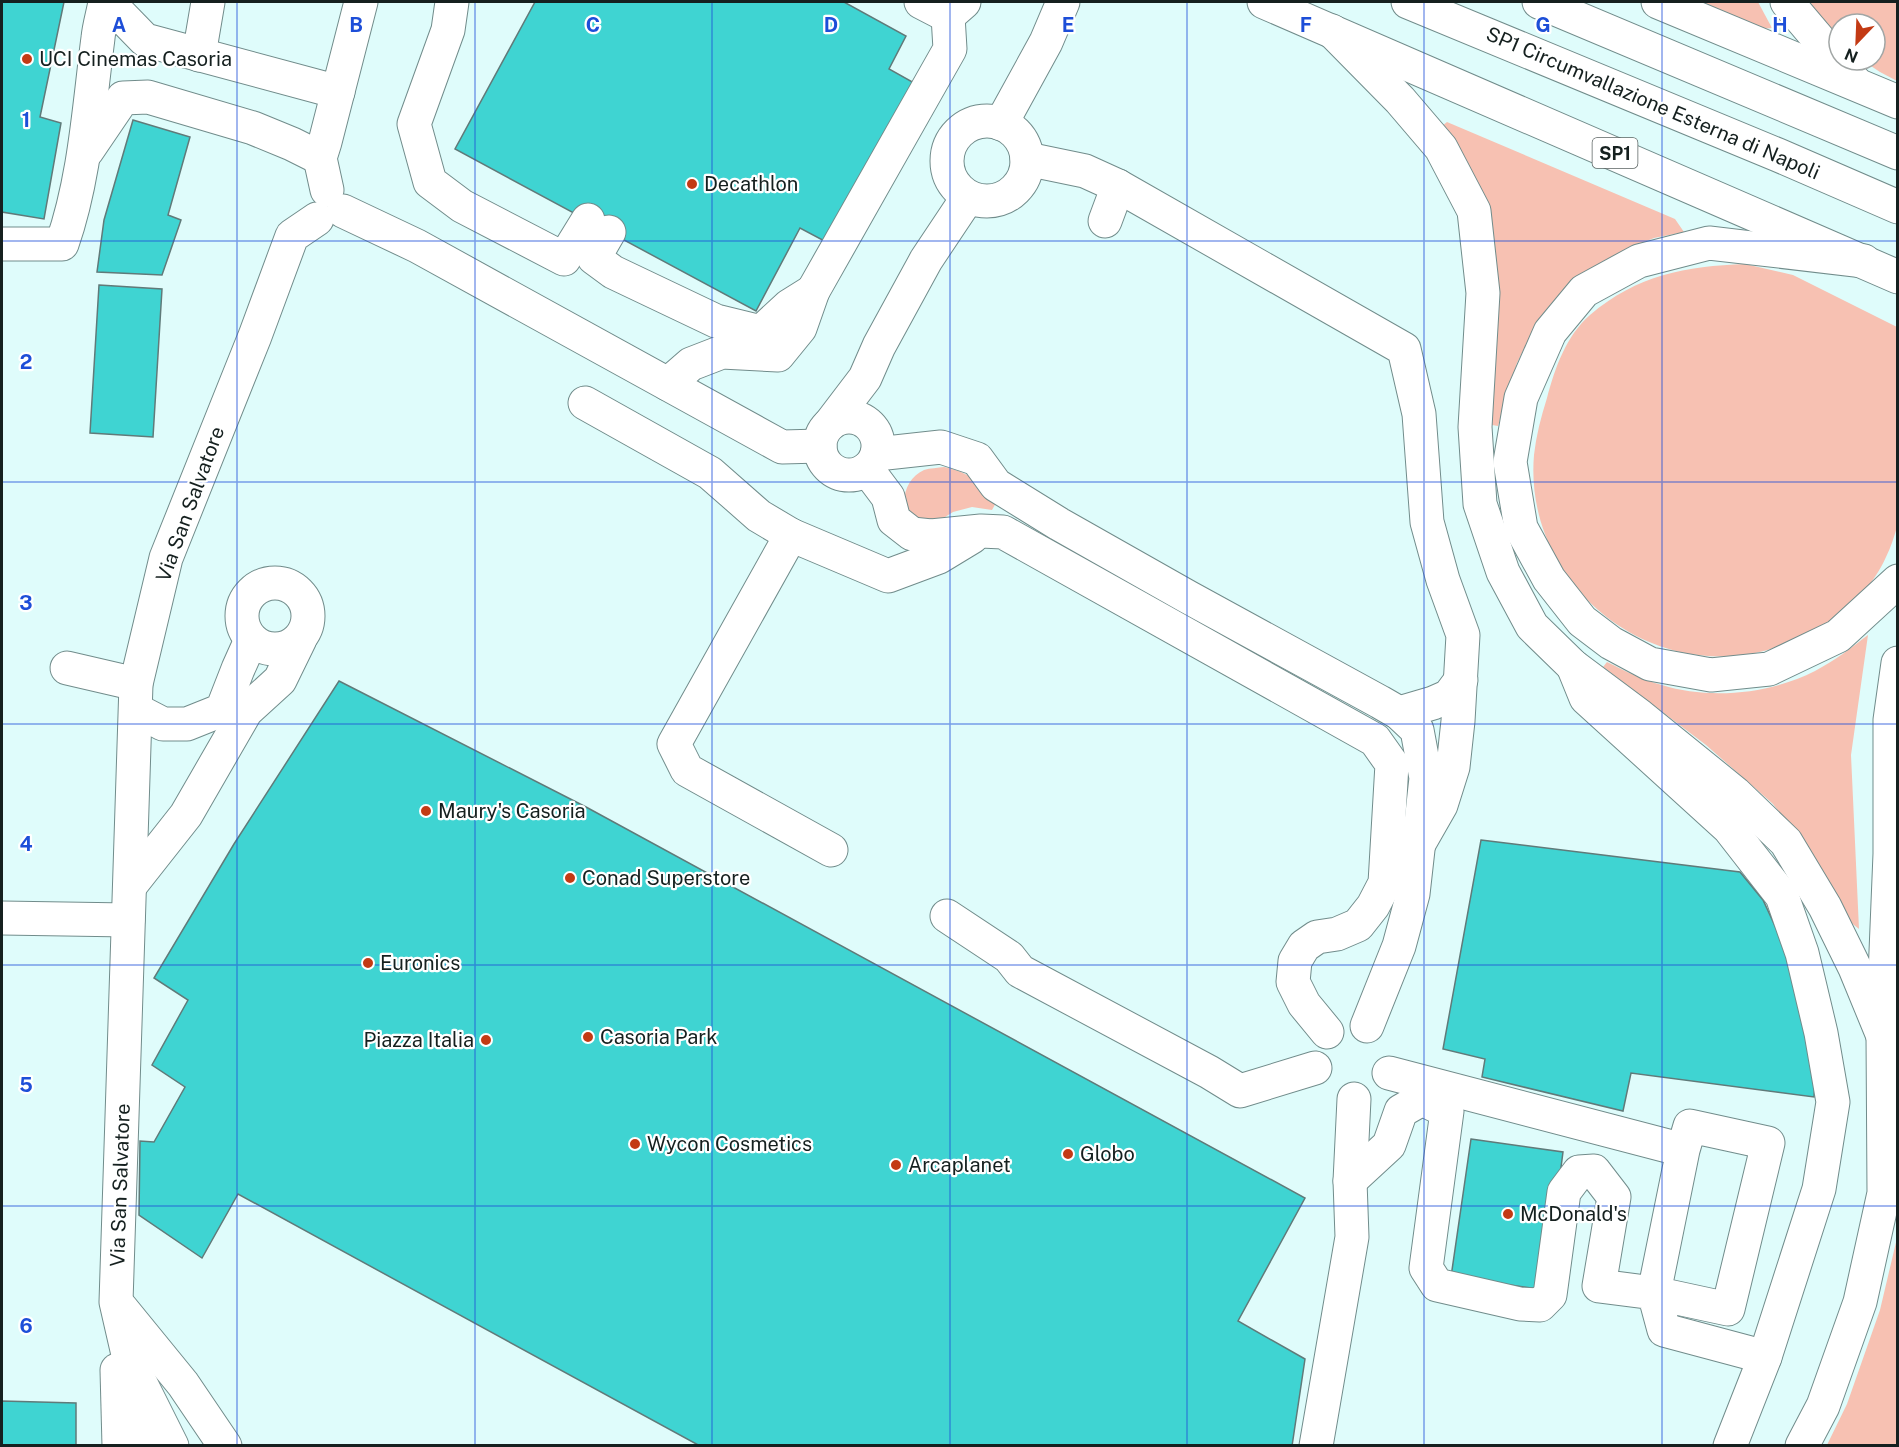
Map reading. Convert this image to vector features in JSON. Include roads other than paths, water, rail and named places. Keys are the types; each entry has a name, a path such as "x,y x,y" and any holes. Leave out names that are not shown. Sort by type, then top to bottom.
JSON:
{"main road":[{"path":"106,2 145,40 338,92"},
{"path":"2,244 62,244 72,215 98,35 106,2"},
{"path":"199,55 208,2"},
{"path":"361,2 320,158 329,206 417,246 782,447 825,435 839,419 848,417 865,422 877,436 879,445 872,461 859,474 841,474 826,464 822,455 825,435 865,378 879,346 926,260 968,197"},
{"path":"452,2 448,30 414,124 430,182 462,206 564,259 599,226 594,258 612,272 716,321 761,332 789,306 813,291"},
{"path":"1001,124 1046,42 1063,2"},
{"name":"SP1","path":"1264,2 1898,277"},
{"name":"SP1 Circumvallazione Esterna di Napoli","path":"1408,2 1767,150 1898,207"},
{"path":"1539,2 1898,153"},
{"path":"1658,2 1898,102"},
{"path":"1788,2 1857,85"},
{"path":"668,384 691,364 722,352 778,355 801,328 813,291 950,49 944,6"},
{"path":"1332,31 1400,99 1441,148 1474,211 1483,293 1475,427 1480,504 1503,572 1532,626 1573,666 1640,716 1735,793 1786,842 1826,907 1855,968 1883,1036"},
{"path":"82,158 123,98 148,97 253,128 320,158"},
{"path":"989,121 1011,129 1025,148 1027,159 1026,171 1013,192 1003,198 986,201 968,197 958,190 947,169 950,145 961,131 977,122 989,121"},
{"path":"1027,159 1085,171 1118,186 1404,349 1419,414 1427,522 1443,580 1463,635 1453,767 1441,805 1417,847"},
{"path":"1105,221 1118,186"},
{"name":"Via San Salvatore","path":"149,1446 116,1302 136,697 166,558 255,336 292,236 329,206"},
{"path":"1864,261 1709,243 1639,261 1584,291 1550,332 1521,398 1510,462 1521,528 1548,579 1582,621 1611,644 1650,664 1711,675 1769,669 1838,636 1898,581"},
{"path":"585,403 710,473 759,516 792,535 888,576 939,557 981,531"},
{"path":"872,461 941,447 977,459 996,485 1059,524 1399,713 1417,730 1426,778 1413,894 1399,946 1366,1026"},
{"path":"872,461 888,497 894,520 912,534 931,536 981,531 1003,532 1375,740 1392,764 1385,883 1374,906 1358,925 1337,934 1317,937 1304,946 1294,961 1293,982 1304,1004 1327,1032"},
{"path":"792,535 674,744 687,770 831,850"},
{"path":"130,886 186,815 246,711 280,680 306,630 309,619 308,609 302,597 303,583 267,584 255,589 246,600 241,613 243,628 251,640 263,648 278,650 291,646 300,639"},
{"path":"67,668 136,697 163,723 187,724 222,710 251,640"},
{"path":"1802,1446 1823,1406 1860,1302 1884,1193 1883,1036 1890,854 1890,720 1898,663"},
{"path":"1573,666 1586,699 1729,828 1782,896 1802,952 1821,1033 1833,1102 1819,1188 1765,1358 1730,1446"},
{"path":"1399,713 1449,696 1461,680"},
{"path":"947,916 1010,957 1020,971 1240,1091 1315,1068"},
{"path":"2,918 128,920"},
{"path":"1346,1023 1366,1026 1384,1040 1389,1050 1389,1073 1375,1091 1365,1097 1354,1099 1333,1094 1318,1078 1315,1068 1316,1048 1327,1032 1346,1023"},
{"path":"1389,1073 1683,1150"},
{"path":"1316,1446 1352,1237 1350,1182 1354,1099"},
{"path":"1350,1182 1389,1144 1401,1112 1422,1099 1447,1111 1426,1268 1437,1286 1520,1304 1540,1305 1550,1295 1564,1192 1579,1172 1594,1171 1614,1197 1599,1286 1653,1293 1728,1309 1768,1143 1690,1126 1653,1293 1664,1329 1765,1358"},
{"path":"116,1302 119,1446"},
{"path":"116,1302 183,1384 225,1446"},
{"path":"129,1360 172,1446"}],"place":[{"name":"UCI Cinemas Casoria","path":"27,59"},
{"name":"Decathlon","path":"692,184"},
{"name":"Maury's Casoria","path":"426,811"},
{"name":"Conad Superstore","path":"570,878"},
{"name":"Euronics","path":"368,963"},
{"name":"Casoria Park","path":"588,1037"},
{"name":"Piazza Italia","path":"486,1040"},
{"name":"Wycon Cosmetics","path":"635,1144"},
{"name":"Globo","path":"1068,1154"},
{"name":"Arcaplanet","path":"896,1165"},
{"name":"McDonald's","path":"1508,1214"}]}
